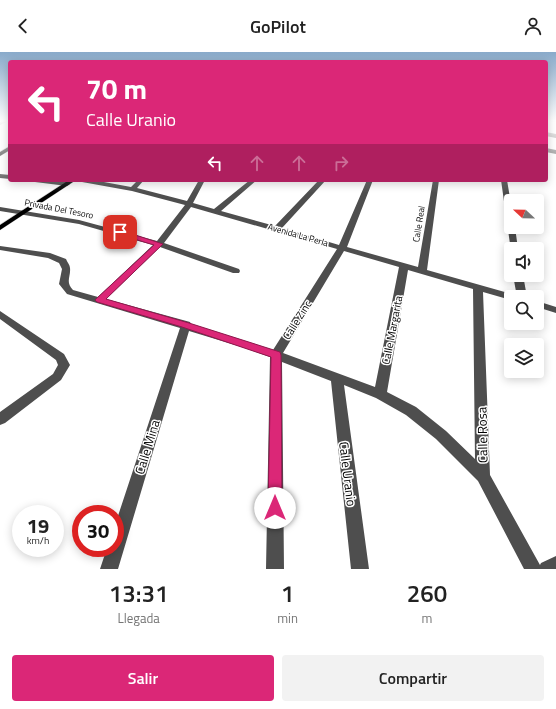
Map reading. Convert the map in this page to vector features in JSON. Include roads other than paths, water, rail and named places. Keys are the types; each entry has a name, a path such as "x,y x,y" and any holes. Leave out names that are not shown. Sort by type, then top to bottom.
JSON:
{"main road":[{"path":"0,228 70,182"}],"street":[{"name":"Avenida La Perla","path":"93,182 133,189 189,204 504,295"},
{"path":"133,189 139,182"},
{"path":"100,300 159,244 189,204 201,182"},
{"path":"215,212 252,182"},
{"path":"277,230 322,182"},
{"name":"Calle Zinc","path":"276,355 342,248 369,182"},
{"name":"Calle Real","path":"422,271 436,182"},
{"path":"504,182 506,194"},
{"name":"Privada Del Tesoro","path":"0,209 24,212 100,227 159,244 236,271"},
{"path":"0,248 50,256 63,261 66,269 62,281 64,287 70,292 186,325 276,355 380,394 417,416 441,435 483,476"},
{"name":"Calle Margarita","path":"380,394 404,266"},
{"name":"Calle Rosa","path":"478,287 483,476 533,569"},
{"path":"544,306 556,310"},
{"path":"0,314 60,357 64,365 57,377 0,419"},
{"name":"Calle Mina","path":"109,569 186,325"},
{"path":"275,569 276,355"},
{"name":"Calle Uranio","path":"337,378 360,569"},
{"path":"547,569 556,565"}]}
